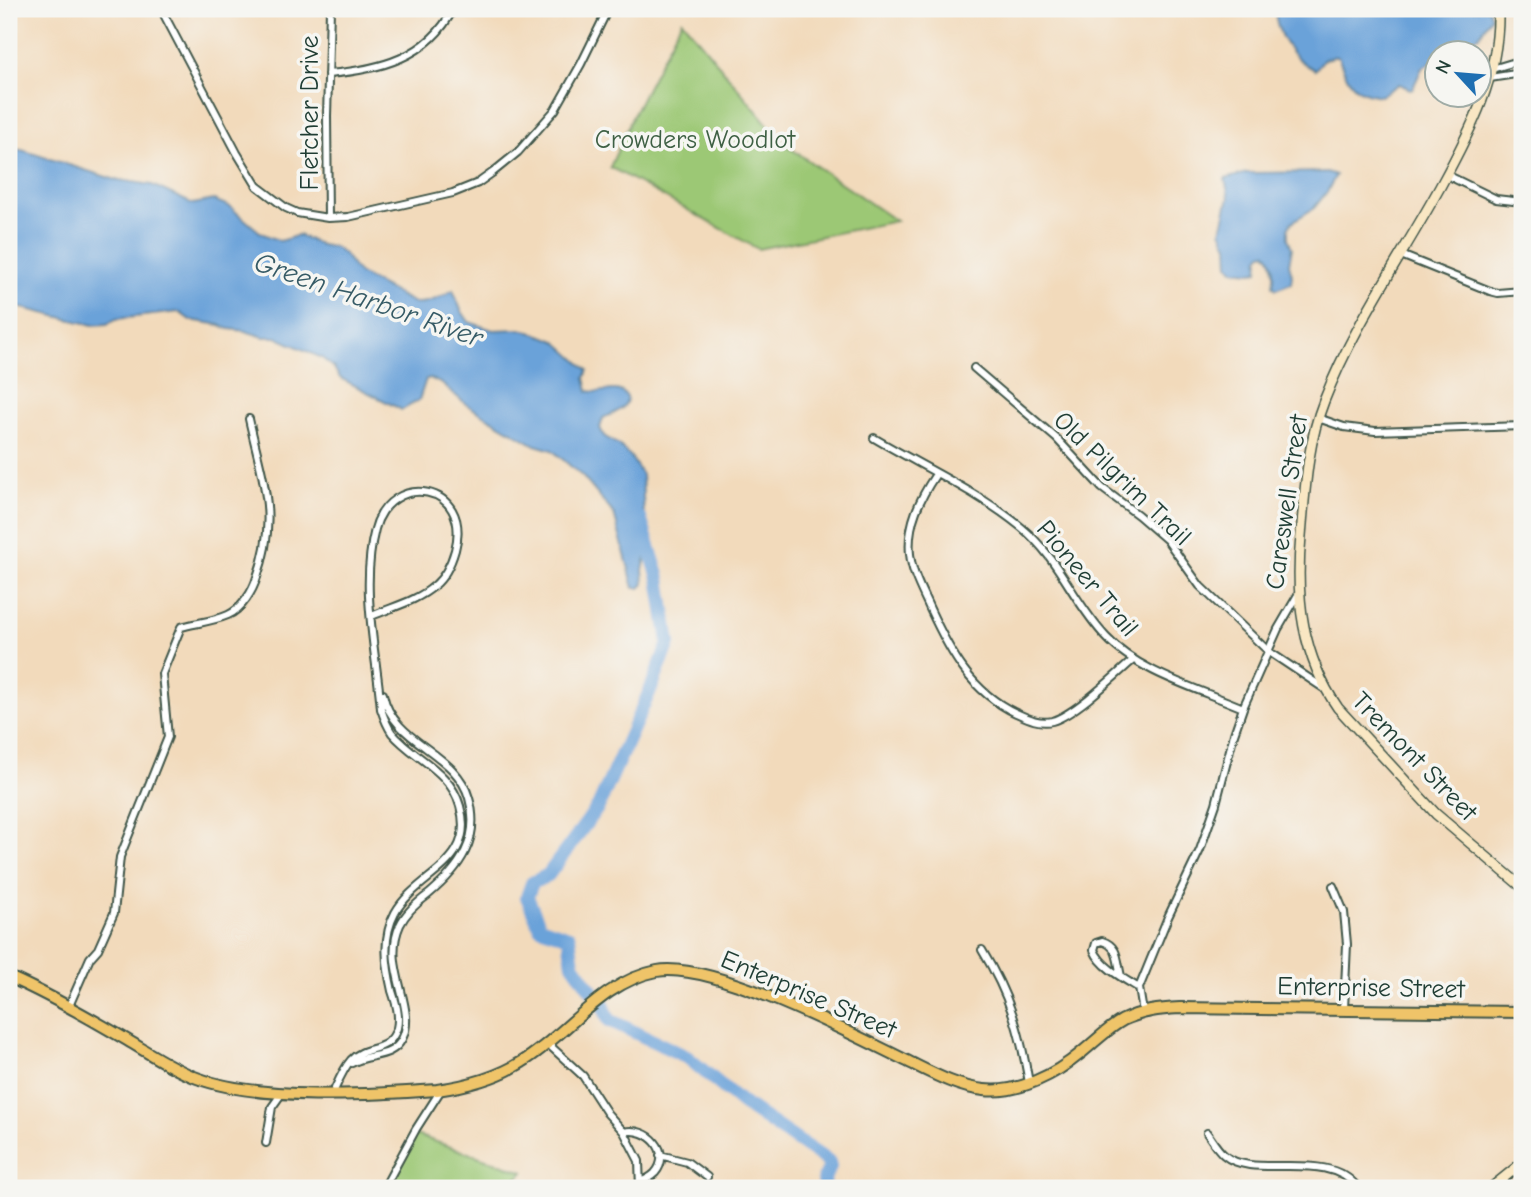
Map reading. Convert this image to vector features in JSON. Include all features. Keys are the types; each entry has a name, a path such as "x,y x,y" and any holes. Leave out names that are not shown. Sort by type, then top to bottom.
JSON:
{"main road":[{"name":"Careswell Street","path":"1492,64 1498,9"},
{"name":"Careswell Street","path":"1299,593 1308,467 1318,418 1337,371 1447,175 1479,108"},
{"name":"Tremont Street","path":"1299,593 1306,639 1326,689 1349,722 1428,805 1522,887"},
{"name":"Enterprise Street","path":"9,977 66,1004 164,1062 197,1078 229,1087 283,1092 442,1089 488,1078 513,1068 593,1004 624,984 656,971 683,971 718,979 782,1003 958,1084 992,1091 1029,1083 1067,1064 1111,1028 1143,1012 1180,1008 1522,1012"},
{"path":"1491,1188 1522,1163"}],"street":[{"path":"160,9 257,186 286,208 312,217 328,218 348,217 453,193 478,183 492,173 518,152 555,110 608,9"},
{"name":"Fletcher Drive","path":"328,218 330,9"},
{"path":"328,74 388,65 404,58 435,36 453,9"},
{"path":"1492,73 1522,60"},
{"path":"1492,73 1522,73"},
{"path":"1447,175 1496,199 1522,202"},
{"path":"1401,255 1490,292 1522,290"},
{"name":"Old Pilgrim Trail","path":"974,368 1057,439 1102,488 1167,540 1200,586 1268,651 1326,689"},
{"path":"1318,418 1344,427 1375,431 1522,426"},
{"path":"66,1004 90,958 98,949 114,913 120,857 169,737 162,674 181,627 230,614 252,592 262,564 270,526 268,503 249,419"},
{"name":"Pioneer Trail","path":"874,438 992,506 1039,544 1071,586 1092,621 1112,643 1133,660 1243,708"},
{"path":"936,474 914,517 909,538 910,554 918,584 943,638 976,685 992,699 1017,714 1036,721 1052,721 1071,711 1133,660"},
{"path":"347,1067 355,1061 382,1055 396,1047 405,1031 406,1009 387,966 386,946 393,917 407,898 450,860 461,837 463,825 461,807 446,779 387,726 381,709 367,591 368,566 375,527 380,515 387,506 405,495 417,491 437,495 452,508 456,519 456,543 449,568 427,592 372,616"},
{"name":"Careswell Street","path":"1139,988 1168,917 1200,850 1243,708 1268,651 1299,593"},
{"path":"333,1093 352,1059 384,1046 397,1028 394,948 401,922 459,864 470,842 472,831 471,805 467,790 458,776 393,720 385,702 377,665"},
{"path":"404,744 412,738"},
{"path":"461,807 471,805"},
{"path":"437,873 444,881"},
{"path":"1334,886 1344,912 1347,944 1344,1009"},
{"path":"393,917 401,922"},
{"path":"1121,976 1116,950 1110,944 1101,941 1096,943 1094,950 1097,958 1121,976 1139,988 1143,1012"},
{"path":"982,950 1014,1015 1029,1083"},
{"path":"397,1010 406,1009"},
{"path":"547,1043 583,1076 607,1113 624,1132 639,1161 640,1185"},
{"path":"384,1188 416,1129 442,1089"},
{"path":"266,1143 272,1107 283,1092"},
{"path":"624,1132 639,1130 645,1133 655,1141 660,1155 656,1171 640,1185"},
{"path":"1207,1133 1225,1156 1234,1161 1328,1169 1346,1177 1358,1188"},
{"path":"660,1155 687,1162 707,1177"}],"green space":[{"name":"Crowders Woodlot","path":"682,20 783,143 896,221 758,249 610,167 635,111"},
{"path":"413,1134 524,1172 506,1188 388,1186"}],"water":[{"path":"1275,9 1489,9 1491,17 1479,36 1475,38 1422,38 1422,68 1413,88 1399,84 1380,96 1363,92 1352,84 1338,56 1324,59 1315,70 1306,65 1286,45"},
{"path":"9,149 22,150 113,179 152,185 193,204 214,200 229,206 261,233 280,241 299,235 321,245 334,247 343,253 358,273 414,303 430,301 453,290 469,322 493,330 521,329 556,341 588,370 585,378 588,391 614,390 627,397 622,408 603,418 600,428 604,436 631,457 642,475 646,557 644,584 640,588 634,588 614,514 583,477 552,450 535,445 467,405 442,384 430,378 426,379 419,400 402,410 340,378 334,368 322,358 276,337 264,337 190,320 179,312 116,319 107,324 93,325 9,305"},
{"path":"1327,172 1336,175 1327,192 1314,208 1292,222 1288,229 1292,248 1289,264 1291,283 1276,289 1273,286 1274,268 1266,252 1259,258 1258,271 1234,270 1229,264 1228,245 1221,231 1229,197 1225,179 1247,173"}],"waterway":[{"name":"Green Harbor River","path":"592,991 573,964 569,937 540,927 527,897 532,883 548,875 598,807 669,643 659,578 640,518"},
{"name":"Green Harbor River","path":"602,1002 609,1020 687,1057 742,1103 829,1162 830,1167 824,1178 825,1188"}]}
